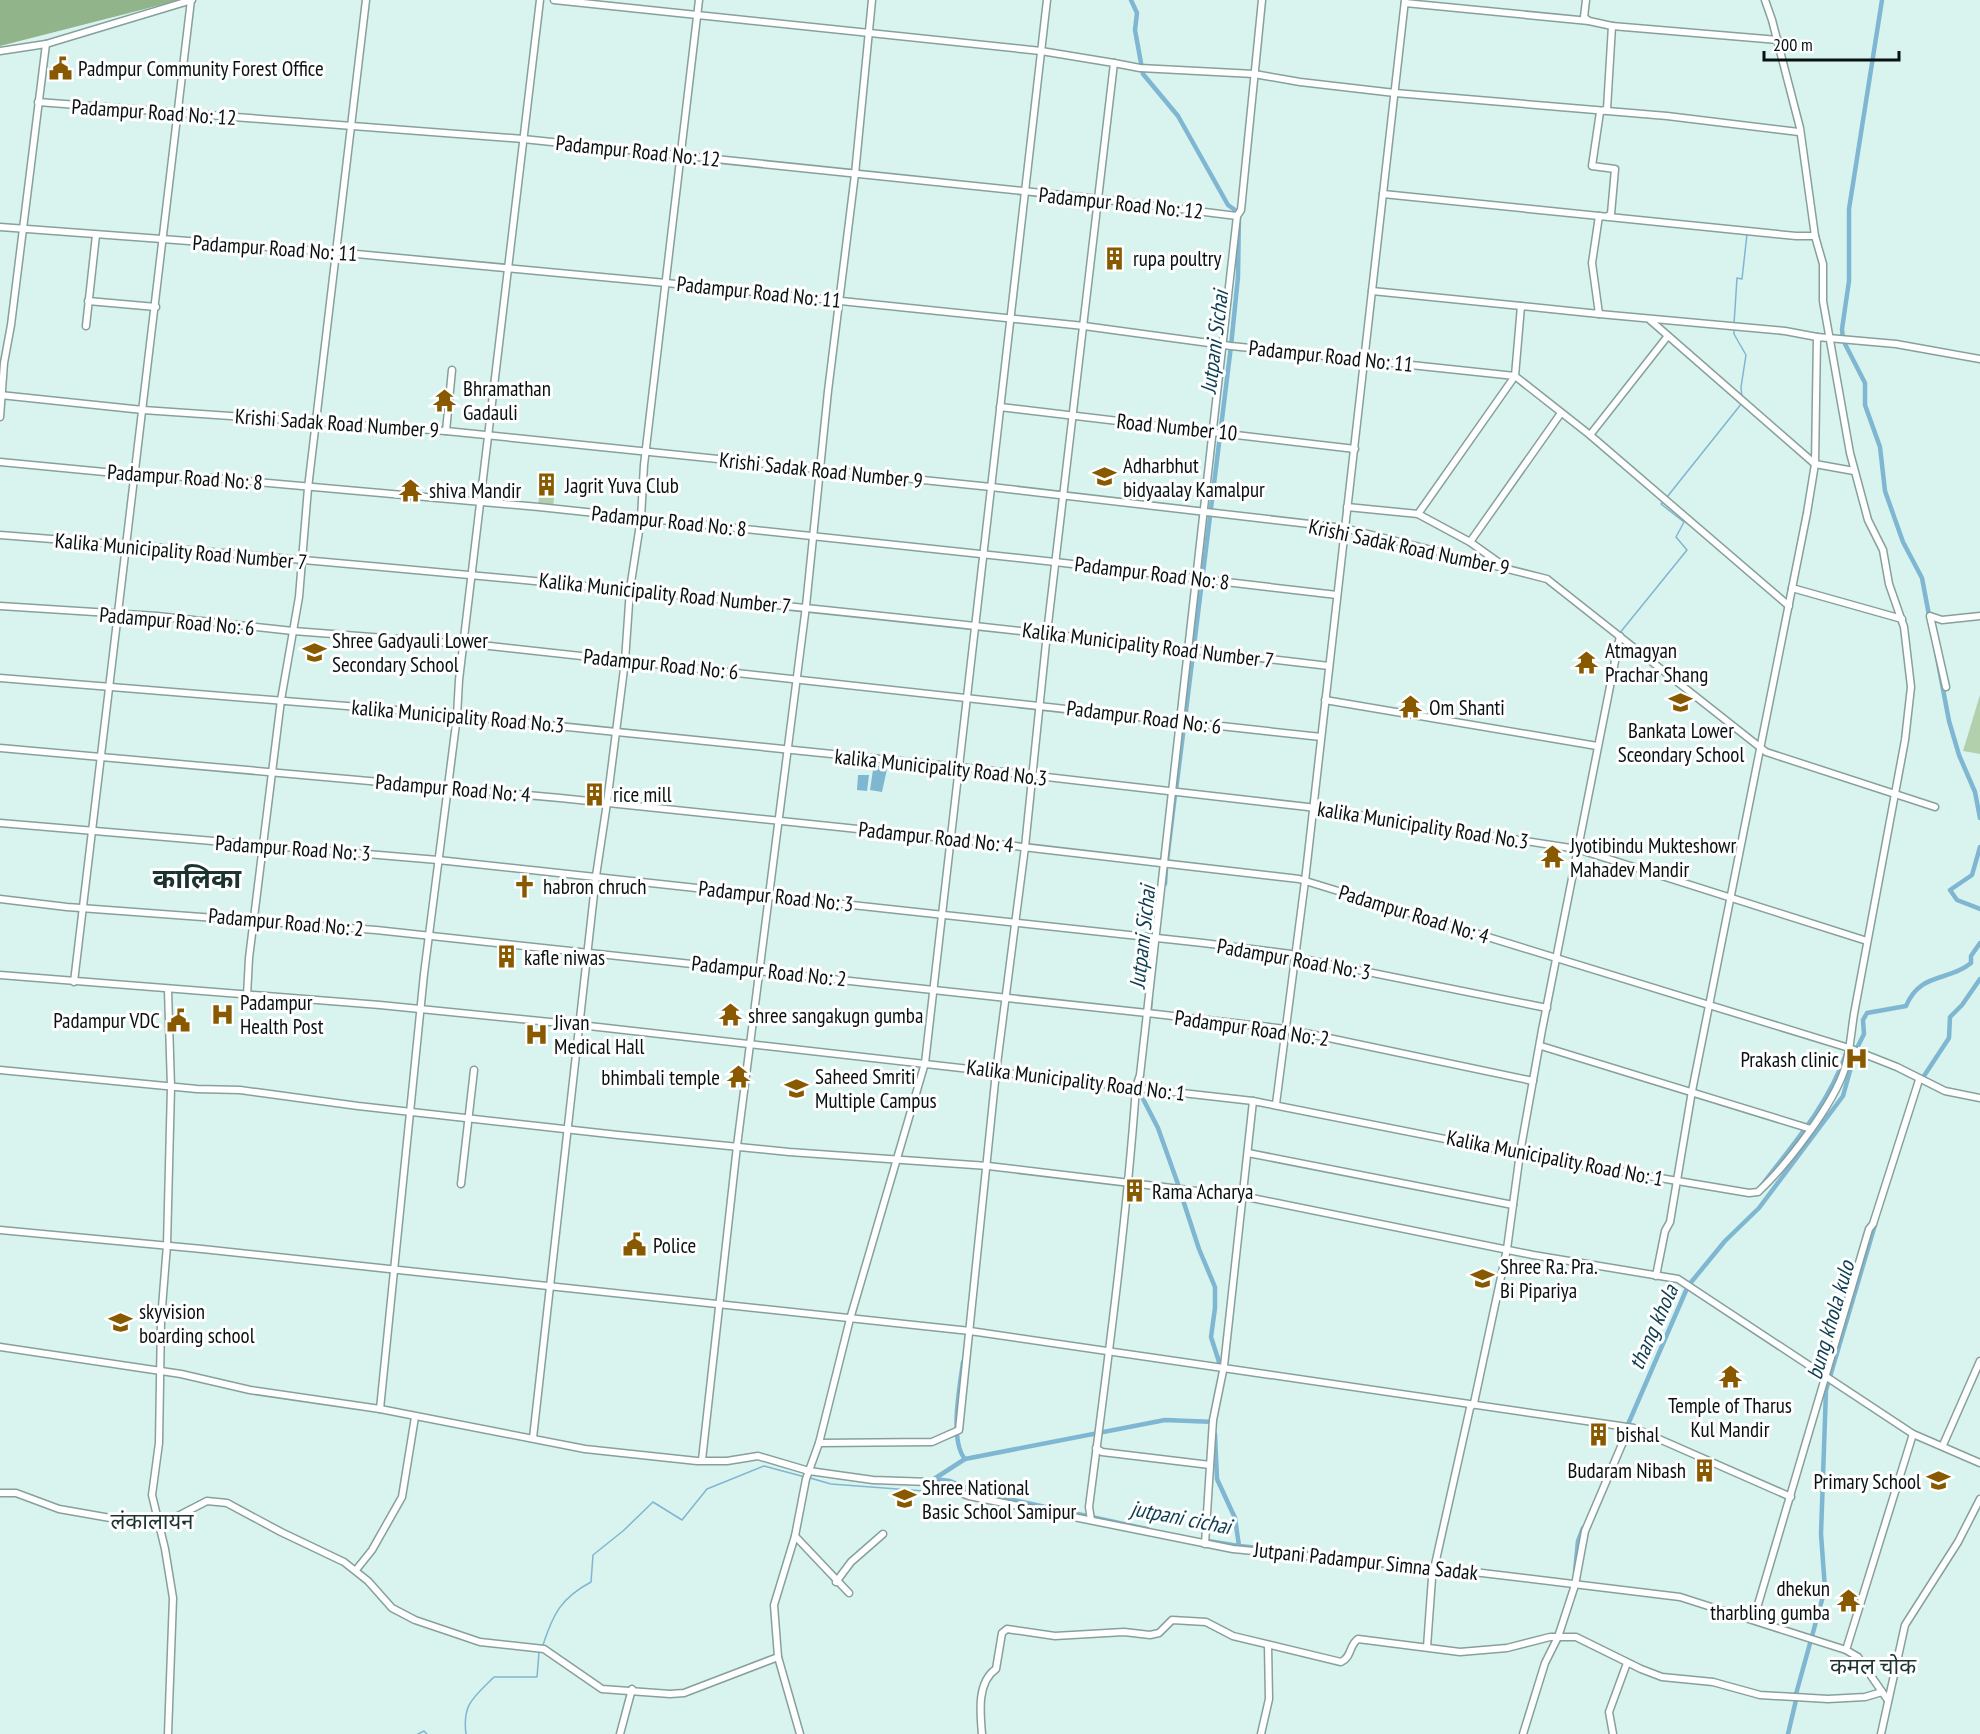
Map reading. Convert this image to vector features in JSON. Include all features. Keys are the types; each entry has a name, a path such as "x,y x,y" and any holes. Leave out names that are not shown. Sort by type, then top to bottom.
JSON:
{"street":[{"path":"0,51 46,44 191,0 128,546 74,982"},
{"path":"247,996 281,700 293,631 335,252 366,0"},
{"path":"380,1409 428,936 457,716 459,680 465,645 540,0"},
{"path":"554,0 1041,51 1140,68 1254,74 1395,93 1667,116 1799,132"},
{"path":"533,1438 570,1129 587,951 625,661 630,589 641,518 699,0"},
{"path":"702,1460 749,1044 761,970 806,606 812,536 855,174 872,0"},
{"path":"800,1734 778,1657 774,1605 795,1536 809,1471 819,1443 850,1319 895,1158 925,1063 977,626 983,555 1047,0"},
{"path":"1091,1520 1089,1507 1097,1432 1110,1353 1130,1183 1136,1087 1147,1013 1203,512 1215,432 1237,216 1241,210 1262,0"},
{"path":"1586,0 1584,17 1589,21"},
{"name":"Kalika Municipality Road No: 1","path":"0,975 580,1025 1253,1101 1520,1153 1758,1192 1808,1128 1844,1071 1911,693 1902,619 1889,584 1883,550 1868,520 1854,471 1829,338 1823,301 1823,264 1815,236 1799,132 1778,40 1765,0"},
{"path":"1276,1104 1305,881 1344,528 1366,360 1405,2 1589,21 1612,26 1778,40"},
{"path":"1600,112 1607,109 1612,26"},
{"path":"0,417 4,363 11,325 21,230 46,44"},
{"path":"819,1443 932,1442 959,1430 996,1072 1025,847 1055,562 1114,63"},
{"name":"Padampur Road No: 12","path":"38,102 318,125 351,124 523,139 1024,193 1099,199 1237,216"},
{"path":"1600,112 1592,166 1615,169 1611,214 1608,216"},
{"path":"1383,194 1796,236 1815,236"},
{"path":"1599,216 1592,263 1599,314"},
{"name":"Padampur Road No: 11","path":"0,227 335,252 666,283 1084,326 1515,376"},
{"path":"86,326 96,235"},
{"path":"1372,291 1896,344 1980,358"},
{"path":"88,301 156,307"},
{"path":"1418,514 1515,376 1521,306"},
{"path":"1650,320 1815,464 1854,471"},
{"path":"1590,435 1667,337"},
{"path":"1656,1276 1665,1231 1670,1222 1675,1180 1692,1091 1815,464 1814,337"},
{"path":"446,431 452,370"},
{"path":"1515,376 1590,435 1787,605"},
{"name":"Krishi Sadak Road Number 9","path":"2,395 143,410 318,420 446,431 991,487 1344,528 1547,579 1695,694 1760,748"},
{"name":"Road Number 10","path":"1000,407 1355,448"},
{"path":"1470,542 1561,413"},
{"name":"Padampur Road No: 8","path":"0,462 482,502 1055,562 1337,595"},
{"path":"1347,507 1418,514 1470,542 1505,568"},
{"name":"Kalika Municipality Road Number 7","path":"0,535 473,573 806,606 1329,666"},
{"path":"1792,588 1902,619"},
{"name":"Padampur Road No: 6","path":"0,606 118,613 293,631 465,645 1040,704 1321,737"},
{"path":"1946,687 1930,616 1942,620 1980,616"},
{"path":"1427,1647 1429,1594 1470,1408 1474,1404 1507,1249 1520,1153 1546,1008 1618,635"},
{"name":"kalika Municipality Road No.3","path":"0,678 457,716 959,767 1313,808 1577,849 1867,941"},
{"path":"1325,700 1597,746"},
{"name":"Padampur Road No: 4","path":"0,747 100,758 448,787 778,820 1164,862 1305,881 1849,1048 1897,1067 1931,1086 1980,1098"},
{"path":"1760,748 1935,807"},
{"name":"Padampur Road No: 3","path":"0,823 438,860 942,913 1294,956 1546,1008"},
{"name":"Padampur Road No: 2","path":"0,899 67,907 82,906 255,919 587,951 1286,1029 1533,1081"},
{"path":"168,990 171,1086 167,1245 161,1320 159,1443 152,1495 159,1521 172,1598 168,1734"},
{"path":"1541,1046 1808,1128"},
{"path":"0,1070 273,1093 469,1118 737,1146 988,1166 1243,1197 1678,1280 1913,1434 1943,1445 1980,1463"},
{"path":"461,1184 474,1070"},
{"path":"1754,1618 1828,1378 1869,1229 1873,1224 1919,1080"},
{"path":"1205,1544 1213,1435 1223,1368 1253,1101"},
{"path":"1248,1154 1513,1205"},
{"path":"0,1230 167,1245 969,1330 1110,1353 1474,1404 1643,1432 1791,1497"},
{"path":"0,1347 161,1371"},
{"path":"1943,1445 1980,1361"},
{"name":"Jutpani Padampur Simna Sadak","path":"161,1371 250,1390 380,1409 585,1449 663,1459 728,1461 758,1456 809,1471 873,1480 930,1482 969,1496 1233,1549 1435,1566 1680,1597 1754,1618 1846,1650"},
{"path":"356,1570 372,1550 402,1497 415,1417"},
{"path":"1523,1734 1545,1663 1558,1637 1575,1585 1585,1531 1627,1428"},
{"path":"1887,1699 1858,1657 1846,1650 1913,1434"},
{"path":"1096,1448 1102,1452 1210,1465"},
{"path":"0,1493 15,1493 59,1509 134,1522 159,1521 207,1501 227,1503 356,1570 392,1608 416,1620 480,1642 544,1649 602,1689 684,1693 778,1657"},
{"path":"1881,1734 1905,1625 1958,1542 1980,1499"},
{"path":"836,1582 851,1562 883,1534"},
{"path":"795,1536 836,1582 849,1593"},
{"path":"982,1734 982,1690 987,1676 996,1669 1002,1633 1007,1629 1055,1636 1124,1632 1150,1635 1159,1633 1172,1620 1206,1622 1233,1636 1341,1662 1350,1655 1358,1639 1427,1647 1440,1651 1482,1652 1558,1637 1576,1637 1662,1677 1713,1682 1760,1695 1828,1699 1864,1697 1882,1692"},
{"path":"1261,1734 1269,1699 1268,1645"},
{"path":"1613,1734 1610,1712 1628,1663"},
{"path":"620,1734 632,1689"}],"green space":[{"path":"0,0 180,0 0,46"},
{"path":"540,488 555,489 553,508 538,507"},
{"path":"1980,695 1980,754 1963,751"}],"water":[{"path":"876,766 885,766 887,769 882,792 870,790 873,770"},
{"path":"858,775 869,775 867,791 857,790"}],"waterway":[{"name":"Jutpani Sichai","path":"1131,0 1137,13 1135,30 1143,74 1178,116 1228,205 1239,213 1238,277 1231,346 1185,719"},
{"path":"1882,0 1849,209 1849,281 1842,329 1843,340 1865,383 1865,405 1880,447 1885,491 1903,542 1922,578 1949,721 1959,755 1975,792 1980,818"},
{"path":"1734,324 1737,278 1742,279 1747,234"},
{"path":"1734,328 1734,334 1746,355 1741,387 1742,398"},
{"path":"1667,497 1742,403"},
{"path":"1619,634 1687,550 1676,537 1684,522 1661,504 1664,501"},
{"path":"1606,689 1614,650"},
{"name":"Jutpani Sichai","path":"1176,790 1184,726"},
{"name":"Jutpani Sichai","path":"1167,861 1175,795"},
{"path":"1980,847 1972,875 1950,890 1957,900 1980,909"},
{"name":"Jutpani Sichai","path":"1165,884 1166,869"},
{"path":"1857,1048 1864,1034 1863,1020 1867,1013 1906,1006 1912,995 1927,982 1953,973 1971,963 1971,956 1980,943"},
{"name":"bung khola kulo","path":"1920,1082 1949,1038 1950,1017 1962,1005 1980,979"},
{"name":"Jutpani Sichai","path":"1150,1009 1151,999"},
{"name":"thang khola","path":"1626,1429 1688,1286 1725,1241 1759,1208 1843,1096 1855,1053"},
{"path":"1762,1185 1820,1107 1839,1073 1846,1054"},
{"name":"Jutpani Sichai","path":"1142,1075 1140,1093 1158,1128 1179,1187"},
{"name":"jutpani cichai","path":"1180,1191 1199,1249 1215,1287 1211,1337 1221,1368"},
{"name":"bung khola kulo","path":"1796,1694 1825,1589 1821,1534 1826,1390 1875,1225"},
{"path":"934,1479 965,1459 960,1450 957,1426 963,1362"},
{"path":"965,1459 1165,1420 1215,1422"},
{"name":"jutpani cichai","path":"1208,1541 1239,1546 1235,1518 1217,1479 1215,1434"},
{"path":"543,1645 550,1624 565,1601 591,1582 593,1555 623,1531 653,1502 682,1520 707,1489 764,1466 805,1477"},
{"path":"810,1478 831,1484 924,1491 930,1485"},
{"name":"jutpani cichai","path":"934,1479 950,1481 976,1492 1147,1529"},
{"name":"thang khola","path":"1575,1572 1578,1541 1583,1528"},
{"path":"1239,1546 1356,1558"},
{"path":"466,1734 466,1715 475,1696 494,1677 537,1677 539,1652"},
{"name":"bung khola kulo","path":"1788,1734 1796,1700"},
{"path":"418,1734 424,1731 427,1734"}],"place":[{"name":"Padmpur Community Forest Office","path":"60,68"},
{"name":"rupa poultry","path":"1115,258"},
{"name":"Bhramathan Gadauli","path":"445,400"},
{"name":"Adharbhut bidyaalay Kamalpur","path":"1105,477"},
{"name":"Jagrit Yuva Club","path":"547,485"},
{"name":"shiva Mandir","path":"411,490"},
{"name":"Shree Gadyauli Lower Secondary School","path":"314,652"},
{"name":"Atmagyan Prachar Shang","path":"1587,662"},
{"name":"Bankata Lower Sceondary School","path":"1681,702"},
{"name":"Om Shanti","path":"1411,707"},
{"name":"rice mill","path":"595,794"},
{"name":"Jyotibindu Mukteshowr Mahadev Mandir","path":"1552,857"},
{"name":"habron chruch","path":"525,886"},
{"name":"kafle niwas","path":"506,957"},
{"name":"Padampur Health Post","path":"222,1014"},
{"name":"shree sangakugn gumba","path":"730,1015"},
{"name":"Padampur VDC","path":"178,1020"},
{"name":"Jivan Medical Hall","path":"536,1034"},
{"name":"Prakash clinic","path":"1857,1059"},
{"name":"bhimbali temple","path":"738,1077"},
{"name":"Saheed Smriti Multiple Campus","path":"797,1088"},
{"name":"Rama Acharya","path":"1134,1191"},
{"name":"Police","path":"635,1245"},
{"name":"Shree Ra. Pra. Bi Pipariya","path":"1482,1278"},
{"name":"skyvision boarding school","path":"121,1323"},
{"name":"Temple of Tharus Kul Mandir","path":"1730,1377"},
{"name":"bishal","path":"1598,1434"},
{"name":"Budaram Nibash","path":"1704,1470"},
{"name":"Primary School","path":"1939,1481"},
{"name":"Shree National Basic School Samipur","path":"904,1499"},
{"name":"dhekun tharbling gumba","path":"1848,1600"}],"district":[{"name":"कालिका","path":"197,878"},
{"name":"लंकालायन","path":"152,1521"},
{"name":"कमल चोक","path":"1873,1666"}]}
